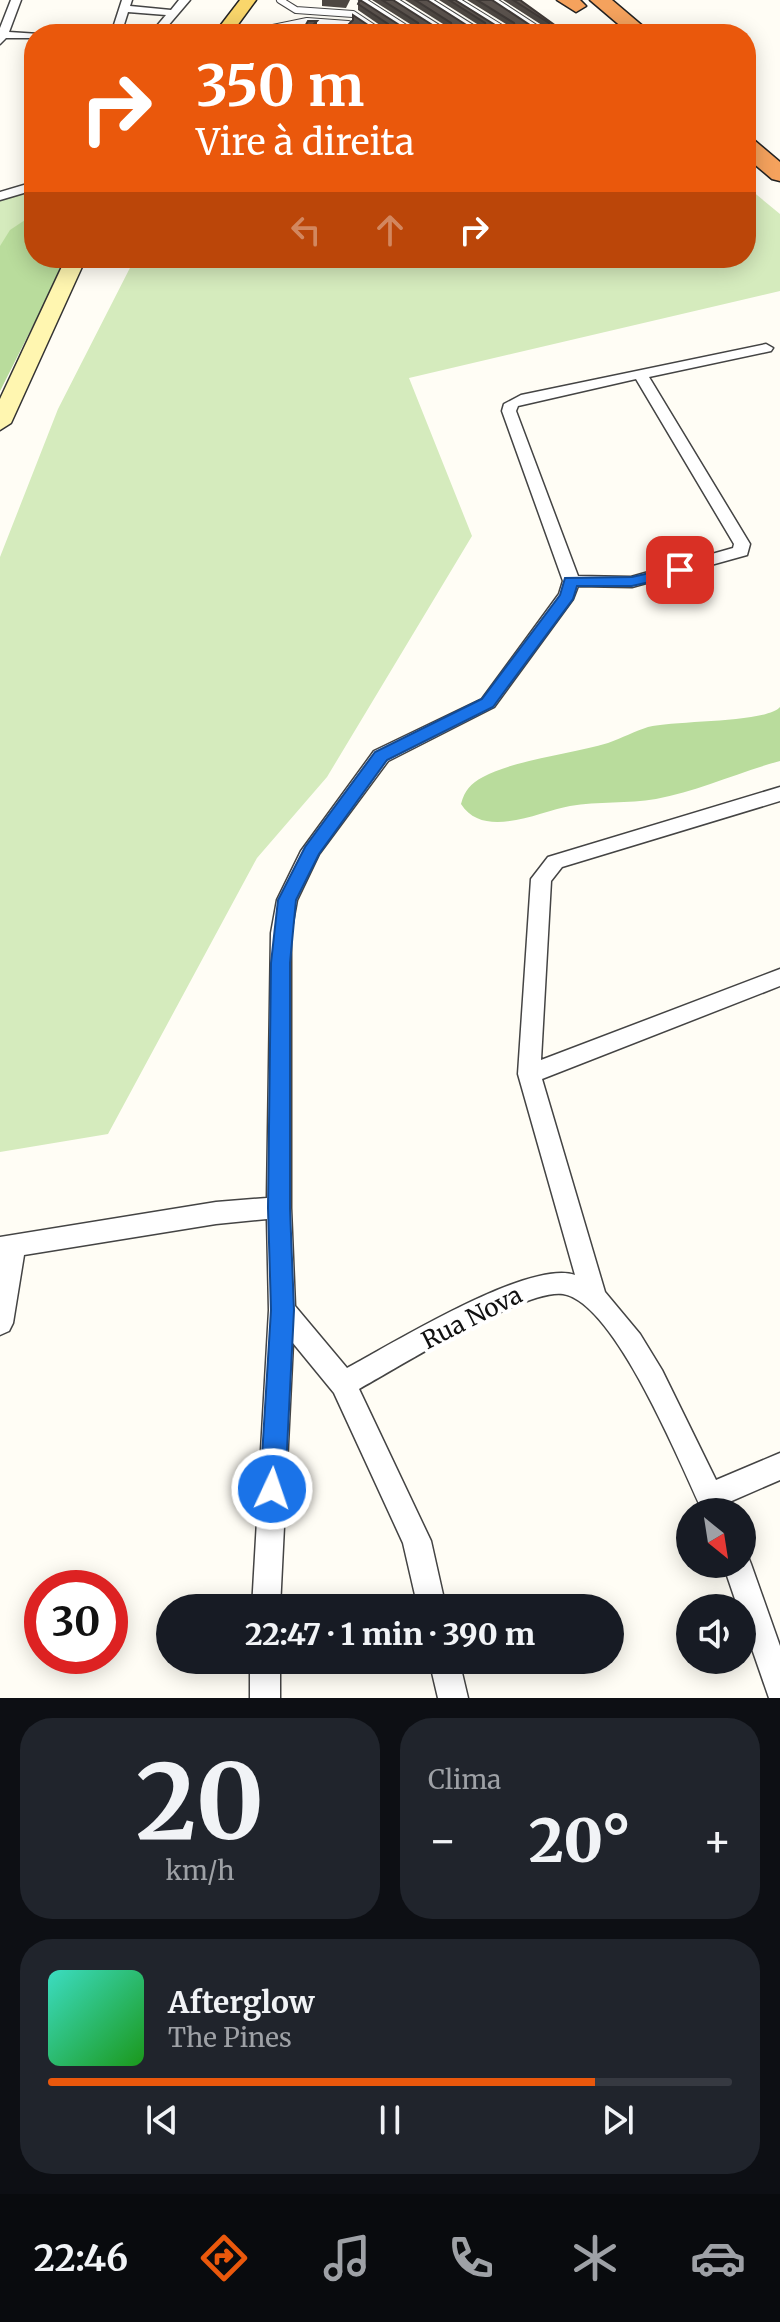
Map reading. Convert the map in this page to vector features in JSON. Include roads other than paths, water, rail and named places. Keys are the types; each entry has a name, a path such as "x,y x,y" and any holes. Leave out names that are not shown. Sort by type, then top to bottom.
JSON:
{"highway":[{"path":"600,0 630,24"},
{"path":"571,2 598,24"},
{"path":"756,127 780,146"},
{"path":"756,154 780,174"}],"main road":[{"path":"230,24 248,0"},
{"path":"0,423 75,268"}],"street":[{"path":"0,3 15,0"},
{"path":"15,0 2,38 24,36"},
{"path":"164,24 185,0"},
{"path":"119,24 126,4 174,13"},
{"path":"0,196 24,190"},
{"path":"267,1594 282,1310 279,1208 281,933 287,900 311,851 381,756 488,703 567,595 571,581 509,411 511,404 521,399 766,348"},
{"path":"571,581 632,582 741,551 742,544 640,374"},
{"path":"710,1498 632,1339 592,1292 529,1074 537,901 541,879 555,862 780,794"},
{"path":"529,1074 780,977"},
{"path":"0,1323 6,1247 216,1213 279,1208"},
{"name":"Rua Nova","path":"343,1384 529,1288 563,1282 592,1292"},
{"path":"282,1310 343,1384 417,1541 429,1594"},
{"path":"725,1498 780,1466"},
{"path":"742,1578 780,1688"},
{"path":"265,1674 265,1698"},
{"path":"447,1674 453,1698"}],"lane":[{"path":"280,0 296,10 353,14 368,24"},
{"path":"347,24 359,0 399,24"},
{"path":"394,0 432,24"},
{"path":"428,0 466,24"},
{"path":"456,0 495,24"},
{"path":"493,0 530,24"},
{"path":"292,24 307,21 330,24"}]}
